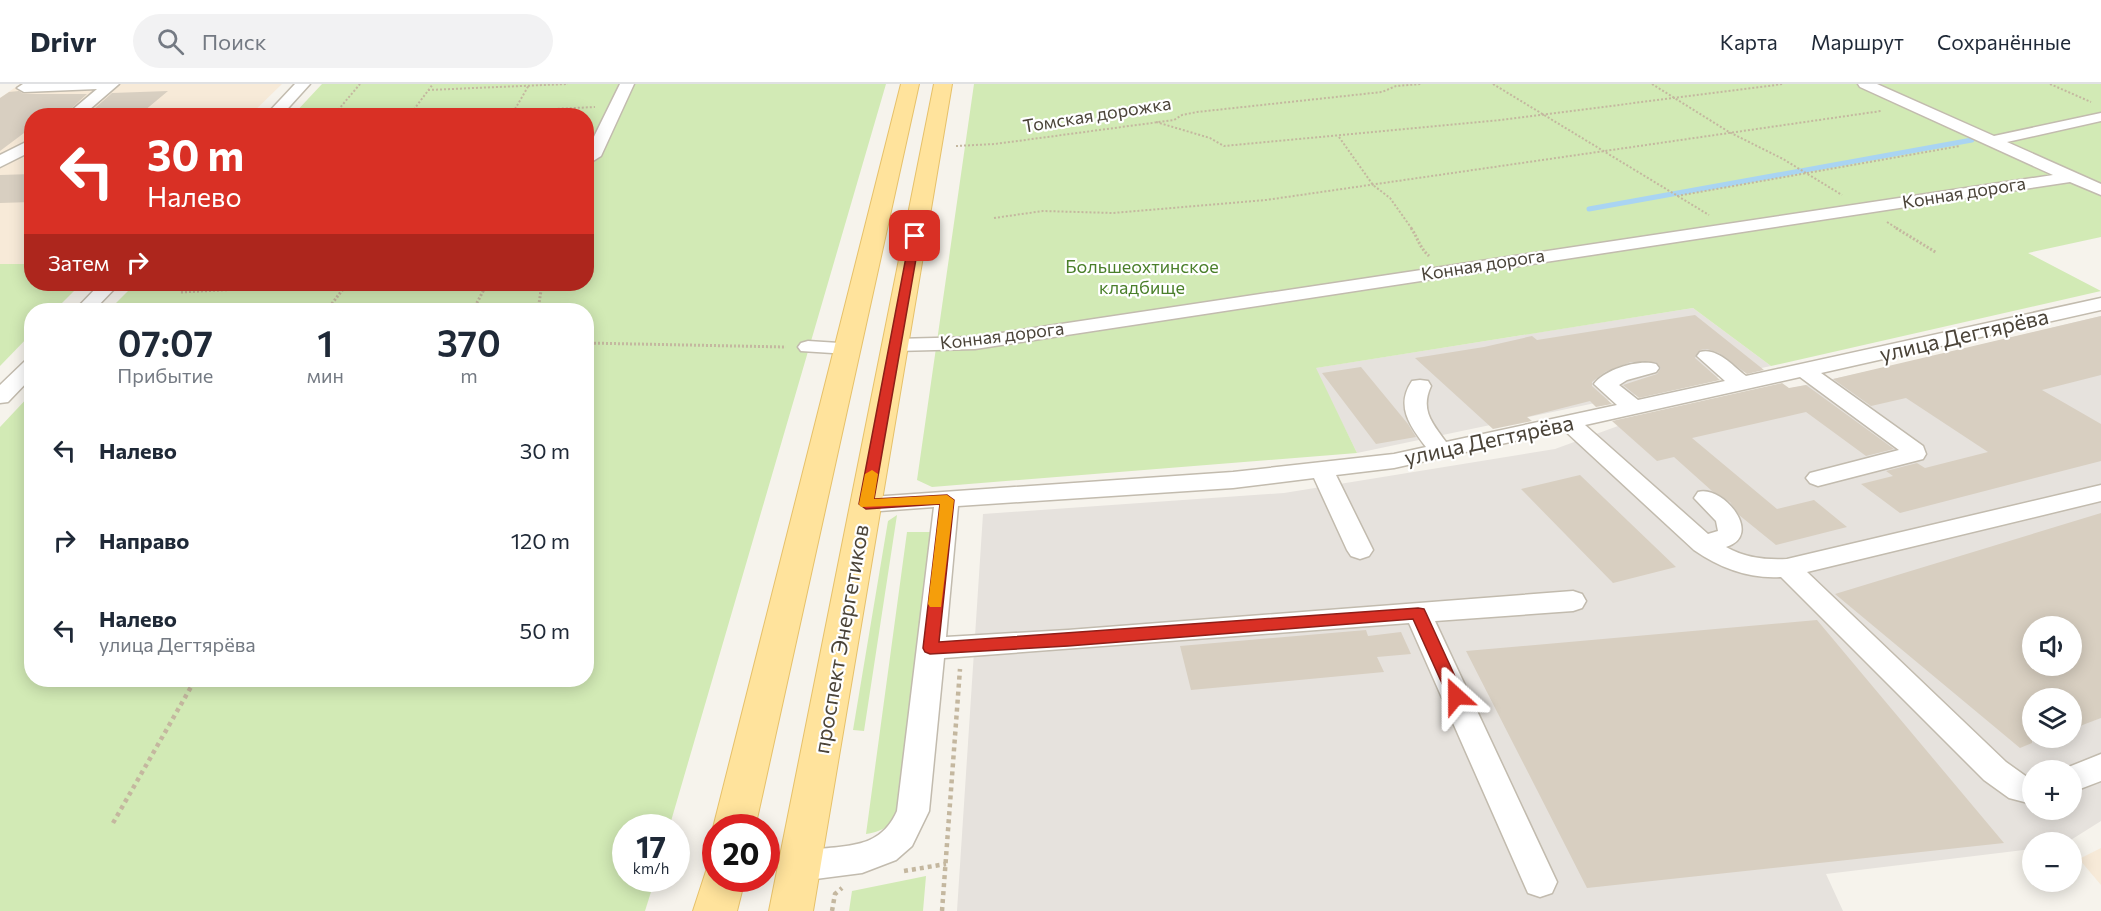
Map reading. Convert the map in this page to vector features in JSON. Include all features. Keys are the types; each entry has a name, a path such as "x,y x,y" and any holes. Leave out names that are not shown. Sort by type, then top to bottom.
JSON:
{"main road":[{"path":"737,814 910,84"},
{"name":"проспект Энергетиков","path":"796,898 943,84"},
{"path":"715,911 720,892"}],"street":[{"path":"24,88 111,84"},
{"path":"82,108 111,84"},
{"path":"280,108 303,84"},
{"path":"594,154 627,84"},
{"path":"1865,84 2101,190"},
{"path":"1992,141 2101,117"},
{"path":"4,158 24,148"},
{"path":"4,158 24,155"},
{"name":"Конная дорога","path":"895,345 975,343 2070,177"},
{"path":"91,303 103,291"},
{"name":"улица Дегтярёва","path":"866,504 1233,480 1394,461 2101,304"},
{"path":"808,347 848,348"},
{"path":"1707,356 1744,385"},
{"path":"1635,408 1605,384 1620,375 1649,368"},
{"path":"1805,371 1915,451 1915,454 1818,478"},
{"path":"11,387 24,373"},
{"path":"1420,386 1414,396 1413,412 1442,451"},
{"path":"1569,423 1703,544 1736,564 1771,569 1787,568 2101,493"},
{"path":"1322,471 1360,550"},
{"path":"1703,544 1724,539 1730,535 1731,530 1728,519 1706,498"},
{"path":"796,898 853,859 876,853 895,843 906,829 913,811 947,500"},
{"path":"1787,568 1995,771 2022,789"},
{"path":"930,648 1573,601"},
{"path":"1418,613 1540,882"},
{"path":"2082,774 2101,767"}],"path":[{"path":"340,108 360,84"},
{"path":"415,108 433,84"},
{"path":"428,90 568,84"},
{"name":"Томская дорожка","path":"956,146 995,144 1174,120 1182,115 1197,112 1255,108 1361,95 1382,92 1396,86 1421,84"},
{"path":"1493,84 1730,228"},
{"path":"1652,84 1729,132 1806,173 1937,253"},
{"path":"1156,122 1210,138 1224,146 1544,115 1783,84"},
{"path":"2050,84 2091,102"},
{"path":"516,108 529,85"},
{"path":"575,108 616,106"},
{"path":"994,218 1043,212 1113,213 1266,200 1914,107"},
{"path":"1338,136 1373,185 1390,198 1417,236 1420,248 1447,270"},
{"path":"1677,196 1992,141"},
{"path":"182,291 195,291"},
{"path":"332,303 342,291"},
{"path":"594,343 808,347"},
{"path":"942,911 962,647"},
{"path":"113,823 191,687"}],"shaded area":[{"path":"20,84 282,84 257,108 24,108 24,264 0,264 0,98"},
{"path":"1693,308 1771,366 1357,453 1315,368"},
{"path":"2101,316 2101,821 2082,833 2022,832 2022,850 1826,874 1843,911 957,911 983,514 1284,493 1555,449 1618,426 1897,365"},
{"path":"2101,848 2101,885 2082,863 2082,858"}],"green space":[{"path":"322,84 886,84 673,814 612,814 612,892 651,892 645,911 0,911 0,427 24,401 24,687 594,687 594,303 116,303 128,291 594,291 594,108 300,108"},
{"name":"Большеохтинское кладбище","path":"974,84 2101,84 2101,237 2028,253 2101,291 1771,366 1693,308 1316,368 1357,453 932,487 917,480"},
{"path":"0,264 24,264 24,291 74,291 62,303 24,303 24,341 0,366"},
{"path":"897,515 864,731 853,730 888,521"},
{"path":"907,532 931,532 900,807 887,826 866,834"},
{"path":"926,876 923,911 849,911 852,891"}],"building":[{"path":"168,91 148,108 95,108 112,93"},
{"path":"9,92 87,94 72,108 24,108 24,133 0,151 0,98"},
{"path":"24,174 24,202 0,203 0,175"},
{"path":"1695,315 1764,370 1747,374 1719,353 1707,349 1700,350 1695,358 1720,380 1639,398 1623,385 1657,374 1661,368 1656,362 1631,362 1605,372 1592,382 1592,386 1612,404 1596,407 1590,401 1527,417 1532,421 1493,429 1415,358 1484,347 1532,336 1537,340"},
{"path":"2101,316 2101,375 2042,390 2101,424 2101,461 1900,513 1861,484 1893,476 1886,471 1917,463 1925,468 1988,452 1906,398 1871,406 1833,379"},
{"path":"1361,367 1416,437 1376,444 1322,373"},
{"path":"1782,383 1789,388 1806,385 1894,449 1866,456 1806,412 1692,438 1777,509 1814,500 1847,527 1776,545 1739,515 1730,502 1712,491 1674,457 1657,461 1612,421"},
{"path":"1580,475 1676,567 1613,583 1521,489"},
{"path":"2101,513 2101,718 2082,725 2082,688 2022,688 2022,747 2020,748 1835,594"},
{"path":"1817,620 2004,843 1587,888 1466,651"},
{"path":"1366,630 1368,636 1401,632 1411,654 1377,657 1384,672 1191,690 1180,646"}],"waterway":[{"path":"1589,209 1972,140"}],"slow traffic":[{"path":"872,474 866,504 947,500 935,604"}],"route":[{"path":"915,236 866,504 947,500 930,648 1068,640 1418,613 1456,696"}]}
